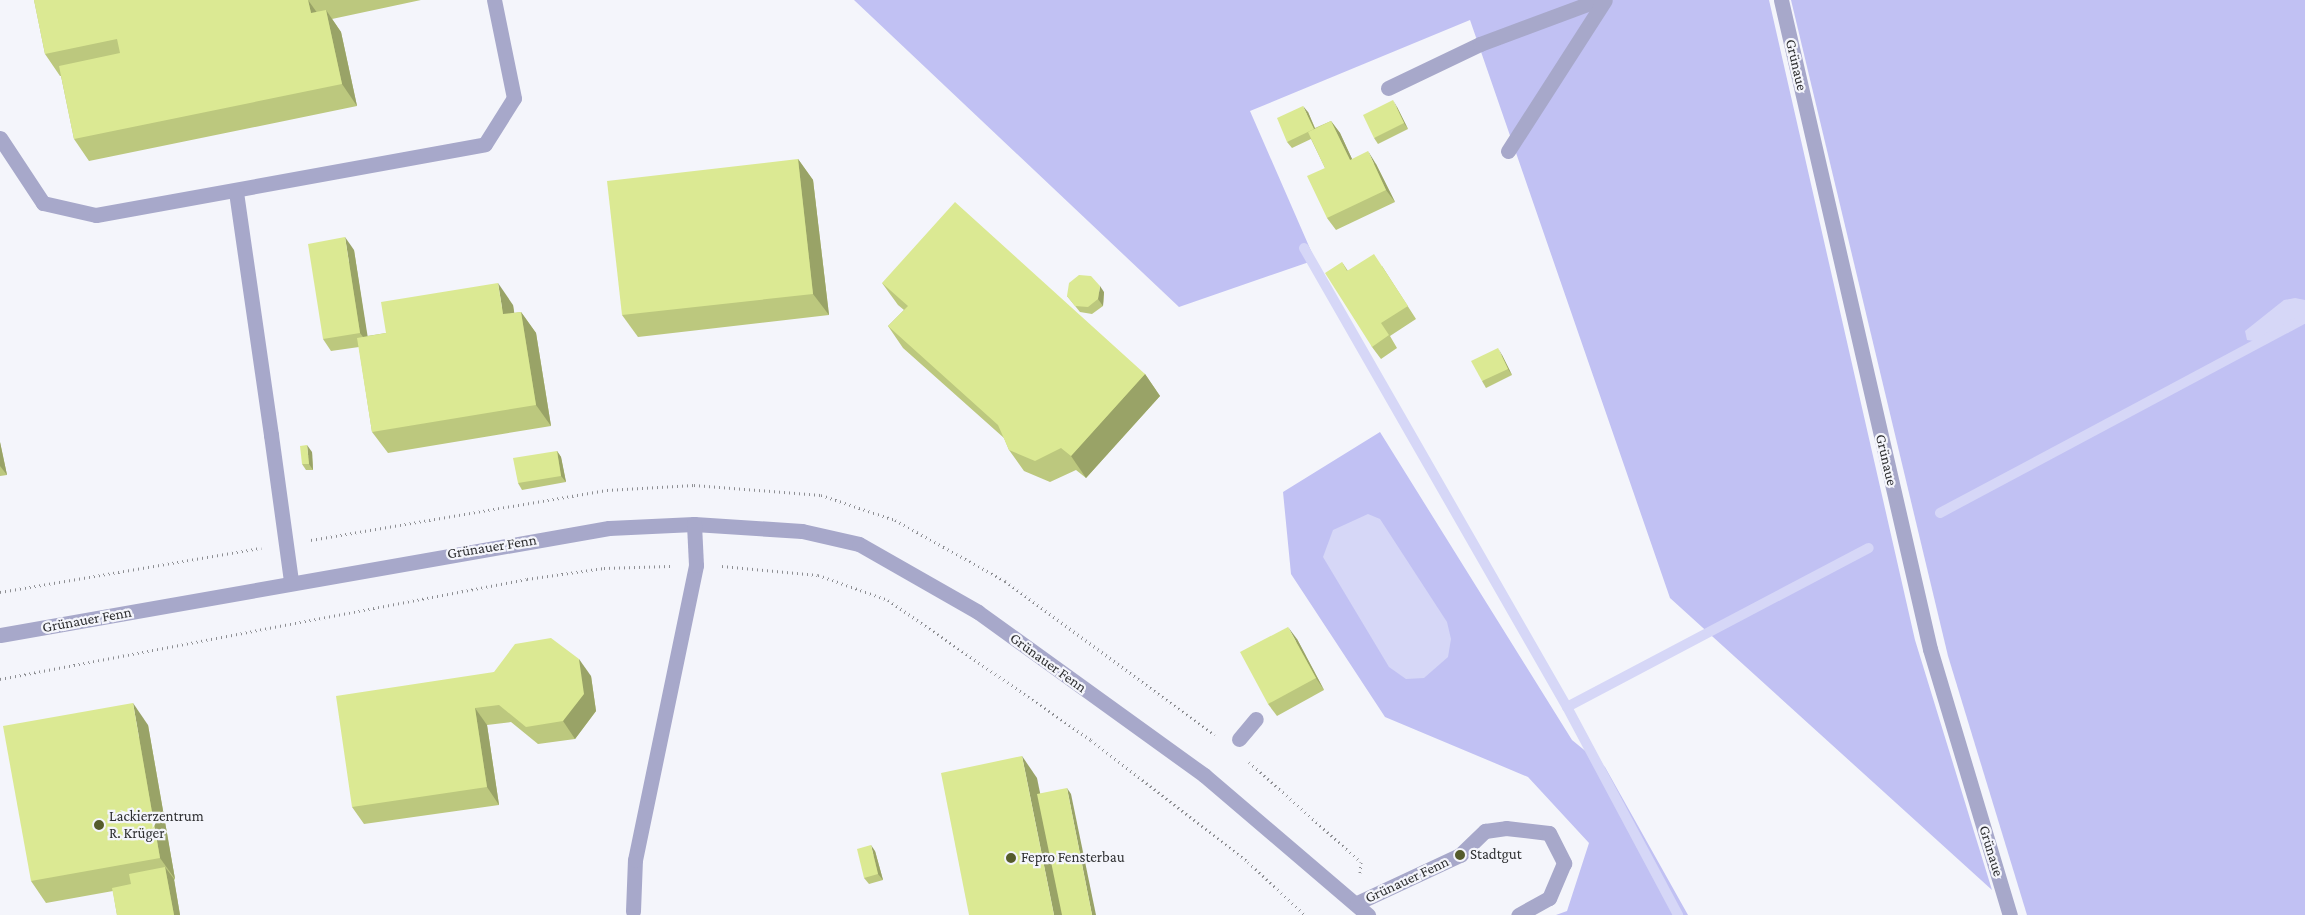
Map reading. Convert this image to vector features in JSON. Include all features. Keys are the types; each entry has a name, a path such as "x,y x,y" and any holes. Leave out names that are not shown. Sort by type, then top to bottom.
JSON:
{"street":[{"path":"0,138 43,203 96,215 236,192 485,144 514,98 494,0"},
{"path":"1388,88 1480,44 1598,0"},
{"path":"1508,151 1605,0"},
{"name":"Grünaue","path":"1781,0 1930,649 2010,915"},
{"path":"236,192 291,581"},
{"path":"633,911 637,850 696,565 694,524"},
{"name":"Grünauer Fenn","path":"0,635 291,581 609,528 694,524 802,530 859,544 911,571 978,612 1204,775 1368,915"},
{"path":"1239,739 1256,719"},
{"name":"Grünauer Fenn","path":"1356,903 1460,856 1486,831 1506,828 1549,833 1564,863 1549,898 1518,915"}],"path":[{"path":"0,592 607,490 694,485 821,495 895,520 1005,581 1224,742"},
{"path":"1245,759 1361,862 1356,903"}],"shaded area":[{"path":"854,0 1769,0 1915,640 1992,890 1670,598 1470,20 1250,111 1315,260 1179,307"},
{"path":"1791,0 2305,0 2305,915 2027,915 1948,656"},
{"path":"2295,298 2305,300 2305,318 2261,342 2247,340 2245,331 2284,300"},
{"path":"1380,432 1572,740 1605,767 1688,915 1556,915 1567,911 1589,843 1528,777 1385,717 1291,574 1283,492"},
{"path":"1368,514 1380,519 1447,622 1451,639 1448,657 1424,678 1406,679 1389,667 1323,557 1333,530"}],"building":[{"path":"34,0 308,0 311,13 326,10 342,84 74,139 59,66 120,53 117,39 45,54"},
{"path":"1393,100 1404,123 1374,138 1363,115"},
{"path":"1303,106 1314,129 1287,142 1277,118"},
{"path":"1331,121 1350,160 1368,151 1386,190 1327,218 1307,176 1325,168 1308,132"},
{"path":"798,159 813,294 622,315 607,181"},
{"path":"955,202 1145,374 1071,456 1061,448 1035,461 1009,450 998,425 888,326 908,306 882,283"},
{"path":"345,237 360,333 323,339 308,244"},
{"path":"1374,254 1408,306 1381,323 1389,335 1372,347 1325,273 1342,262 1347,271"},
{"path":"1079,275 1091,276 1100,286 1098,299 1088,307 1075,306 1067,296 1069,283"},
{"path":"498,283 503,314 521,312 536,405 372,432 357,338 386,333 381,302"},
{"path":"1498,348 1508,369 1482,381 1471,361"},
{"path":"307,445 309,464 302,464 300,446"},
{"path":"557,451 561,476 518,483 513,458"},
{"path":"1288,627 1316,678 1268,704 1240,652"},
{"path":"551,638 579,659 584,694 563,721 526,727 499,705 475,708 487,787 352,807 336,696 494,672 515,644"},
{"name":"Lackierzentrum R. Krüger","path":"133,703 160,858 31,881 3,726"},
{"name":"Fepro Fensterbau","path":"1022,756 1054,915 969,915 941,773"},
{"path":"1067,788 1092,915 1062,915 1037,794"},
{"path":"871,845 878,874 864,878 857,849"},
{"path":"165,867 174,915 117,915 112,888 131,884 129,874"}],"waterway":[{"path":"1304,248 1567,707 1678,915"},
{"path":"1940,513 2305,318"},
{"path":"1567,707 1869,548"}],"place":[{"name":"Lackierzentrum R. Krüger","path":"99,825"},
{"name":"Stadtgut","path":"1460,855"},
{"name":"Fepro Fensterbau","path":"1011,858"}]}
